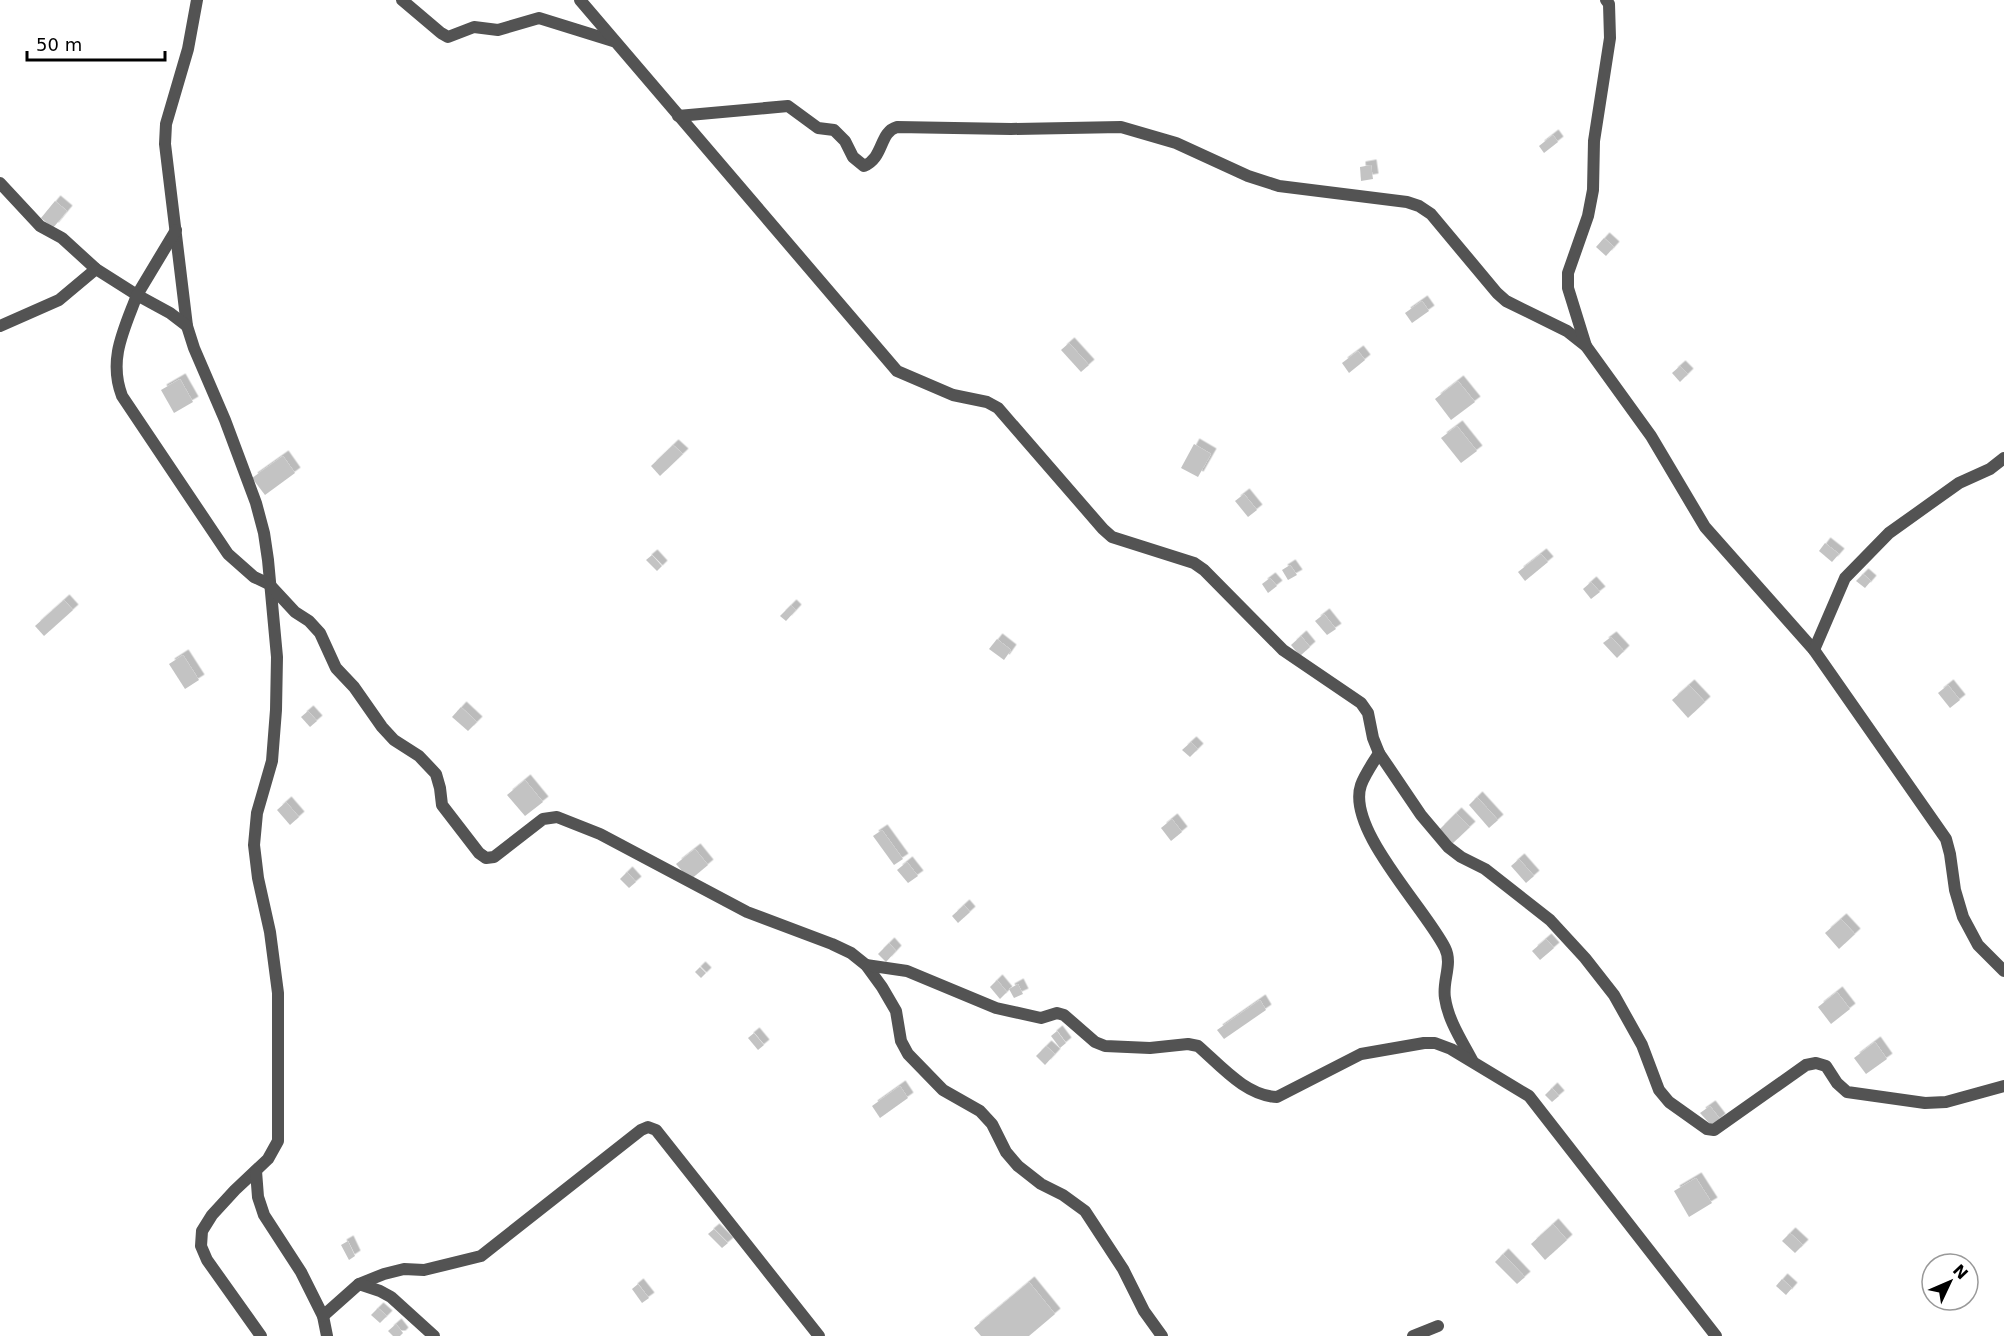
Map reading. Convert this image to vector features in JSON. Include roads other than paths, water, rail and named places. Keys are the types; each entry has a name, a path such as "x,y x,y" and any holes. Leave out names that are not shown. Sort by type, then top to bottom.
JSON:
{"street":[{"path":"197,0 188,49 166,124 165,144 187,326 256,503 264,533 277,657 276,710 272,761 257,813 254,845 258,878 270,932 279,1002 278,1141 268,1159 212,1215 202,1231 201,1246 207,1260 261,1336"},
{"path":"402,0 448,37 474,27 498,30 539,18 614,41"},
{"path":"580,0 897,371 953,395 987,402 998,408 1102,529 1112,537 1194,563 1204,570 1283,650 1361,703 1368,713 1373,738 1379,753 1421,815 1448,847 1461,857 1485,869 1550,920 1585,958 1614,995 1642,1045 1659,1090 1669,1102 1707,1130 1714,1130 1806,1065 1816,1063 1826,1066 1837,1083 1847,1092 1925,1103 1946,1102 2004,1086"},
{"path":"1586,346 1568,288 1568,273 1588,216 1593,190 1594,141 1610,38 1609,4 1606,0"},
{"path":"678,116 788,106 818,128 834,130 845,141 853,157 864,166 874,159 883,145 886,134 897,127 1011,129 1121,127 1176,143 1248,176 1279,186 1407,202 1419,206 1431,214 1506,301 1567,331 1586,346 1651,436 1705,527 1814,650 1946,839 1955,890 1963,917 1978,945 2004,971"},
{"path":"0,183 40,226 62,238 96,269 136,295 170,313 187,326"},
{"path":"176,230 136,295 117,352 116,381 122,396 228,554 254,577 269,584 295,612 309,621 320,633 336,668 354,687 382,727 394,740 420,756 436,774 442,805 479,853 486,858 494,857 543,819 557,817 600,834 747,912 851,953 866,965 896,1011 901,1041 908,1054 943,1090 980,1112 992,1124 1006,1152 1018,1166 1041,1184 1085,1210 1123,1269 1144,1311 1162,1336"},
{"path":"0,326 59,300 96,269"},
{"path":"1814,650 1845,578 1889,533 1959,483 1990,469 2004,458"},
{"path":"1379,753 1360,786 1359,804 1364,823 1390,869 1427,919 1446,950 1448,965 1444,995 1448,1011 1472,1062"},
{"path":"866,965 907,971 996,1008 1041,1018 1057,1013 1064,1015 1095,1042 1105,1046 1150,1048 1188,1044 1198,1046 1252,1092 1265,1096 1277,1096 1361,1054 1435,1044 1451,1049 1529,1096 1716,1336"},
{"path":"323,1316 359,1284 384,1274 404,1269 424,1270 481,1256 641,1130 648,1127 656,1130 819,1336"},
{"path":"256,1171 258,1197 264,1215 301,1272 323,1316 327,1336"},
{"path":"359,1284 391,1297 434,1336"},
{"path":"1413,1336 1438,1326"}]}
